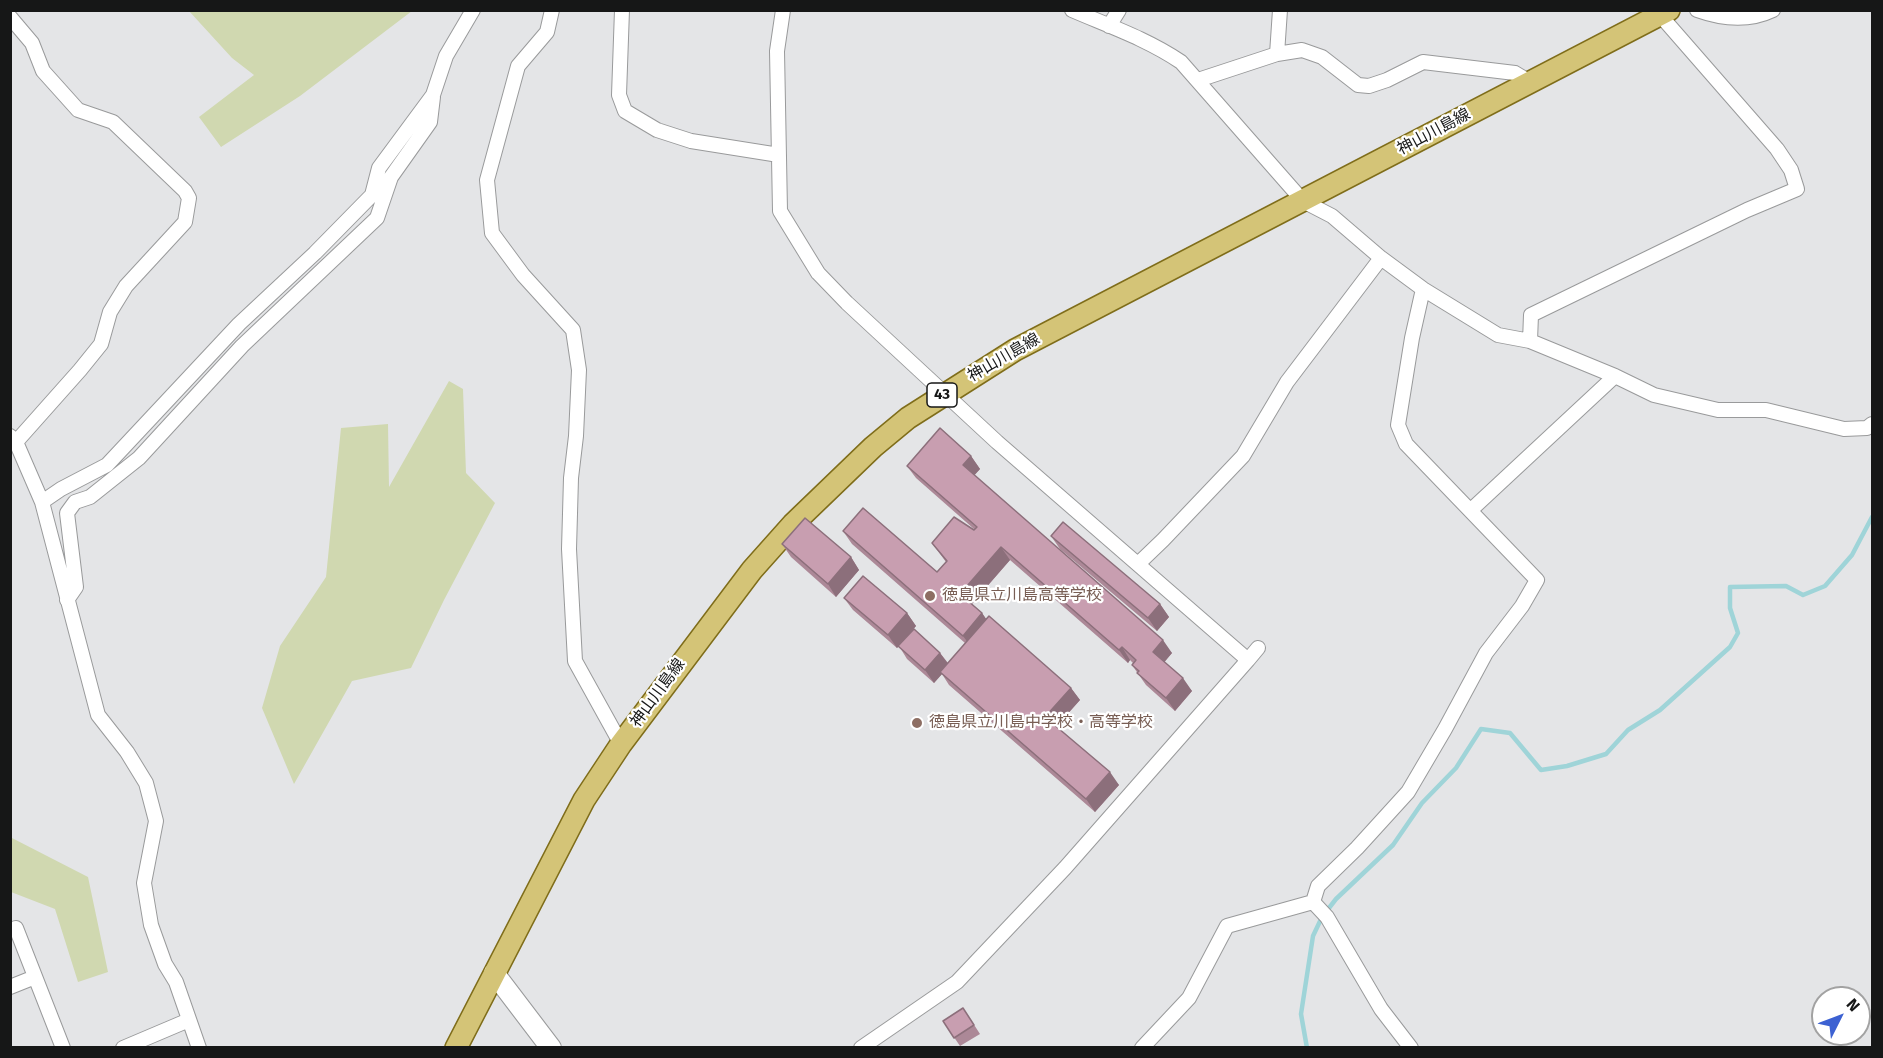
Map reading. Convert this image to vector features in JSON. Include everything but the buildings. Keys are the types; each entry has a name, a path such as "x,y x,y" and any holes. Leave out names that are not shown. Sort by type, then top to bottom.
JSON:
{"main road":[{"name":"神山川島線","path":"456,1047 584,800 621,744 752,570 793,524 873,447 908,418 1015,350 1664,13"},
{"path":"494,973 551,1047"}],"street":[{"path":"67,600 76,587 67,513 75,502 90,497 139,458 242,346 377,218 391,177 430,122 433,95 446,56 473,10"},
{"path":"552,10 547,32 518,66 487,180 492,233 523,275 573,330 579,370 576,436 571,478 569,549 575,662 621,744"},
{"path":"622,10 619,95 625,111 657,130 691,141 779,155"},
{"path":"783,10 777,51 780,211 818,273 997,442 1248,660"},
{"path":"1072,10 1162,49 1181,62 1303,201 1332,216 1381,258 1423,289 1498,335 1530,341 1615,376 1654,395 1718,410 1766,410 1844,429 1867,428 1872,424"},
{"path":"1109,26 1119,10"},
{"path":"1277,54 1280,10"},
{"path":"1697,10 1711,15 1747,19 1773,10"},
{"path":"1530,341 1531,315 1747,210 1797,189 1791,170 1777,149 1664,13"},
{"path":"10,17 32,43 43,71 78,110 113,122 185,191 189,198 185,222 126,286 110,312 101,344 80,370 13,439 42,502 98,715 127,752 146,783 156,821 144,883 151,925 165,964 176,982 199,1047"},
{"path":"1198,80 1277,54 1302,50 1322,57 1358,85 1369,86 1387,80 1423,62 1515,73 1530,82"},
{"path":"42,502 61,489 107,465 239,324 315,253 372,195 379,168 433,95"},
{"path":"1138,564 1243,456 1287,382 1381,258"},
{"path":"1411,1047 1381,1010 1320,910 1318,886 1357,848 1408,792 1486,652 1522,606 1538,580 1406,444 1398,425 1412,338 1423,289"},
{"path":"1471,510 1615,376"},
{"path":"861,1047 957,982 1065,868 1258,648"},
{"path":"1142,1047 1189,999 1227,926 1320,910"},
{"path":"10,930 16,928 63,1047"},
{"path":"10,987 35,977"},
{"path":"123,1047 189,1020"}],"green space":[{"path":"189,11 412,11 300,96 221,147 199,117 254,75 232,58"},
{"path":"449,381 463,389 466,473 495,503 411,668 352,681 294,784 262,708 280,646 326,577 341,428 388,424 389,487"},
{"path":"10,837 88,877 108,972 78,982 55,909 11,892"}],"waterway":[{"path":"1307,1048 1301,1014 1313,936 1322,917 1336,899 1393,845 1422,803 1456,768 1481,729 1510,733 1541,770 1567,766 1606,754 1628,730 1660,710 1730,647 1738,633 1730,608 1730,587 1786,586 1803,595 1825,586 1852,555 1872,517"}],"place":[{"name":"徳島県立川島高等学校","path":"930,596"},
{"name":"徳島県立川島中学校・高等学校","path":"917,723"}]}
